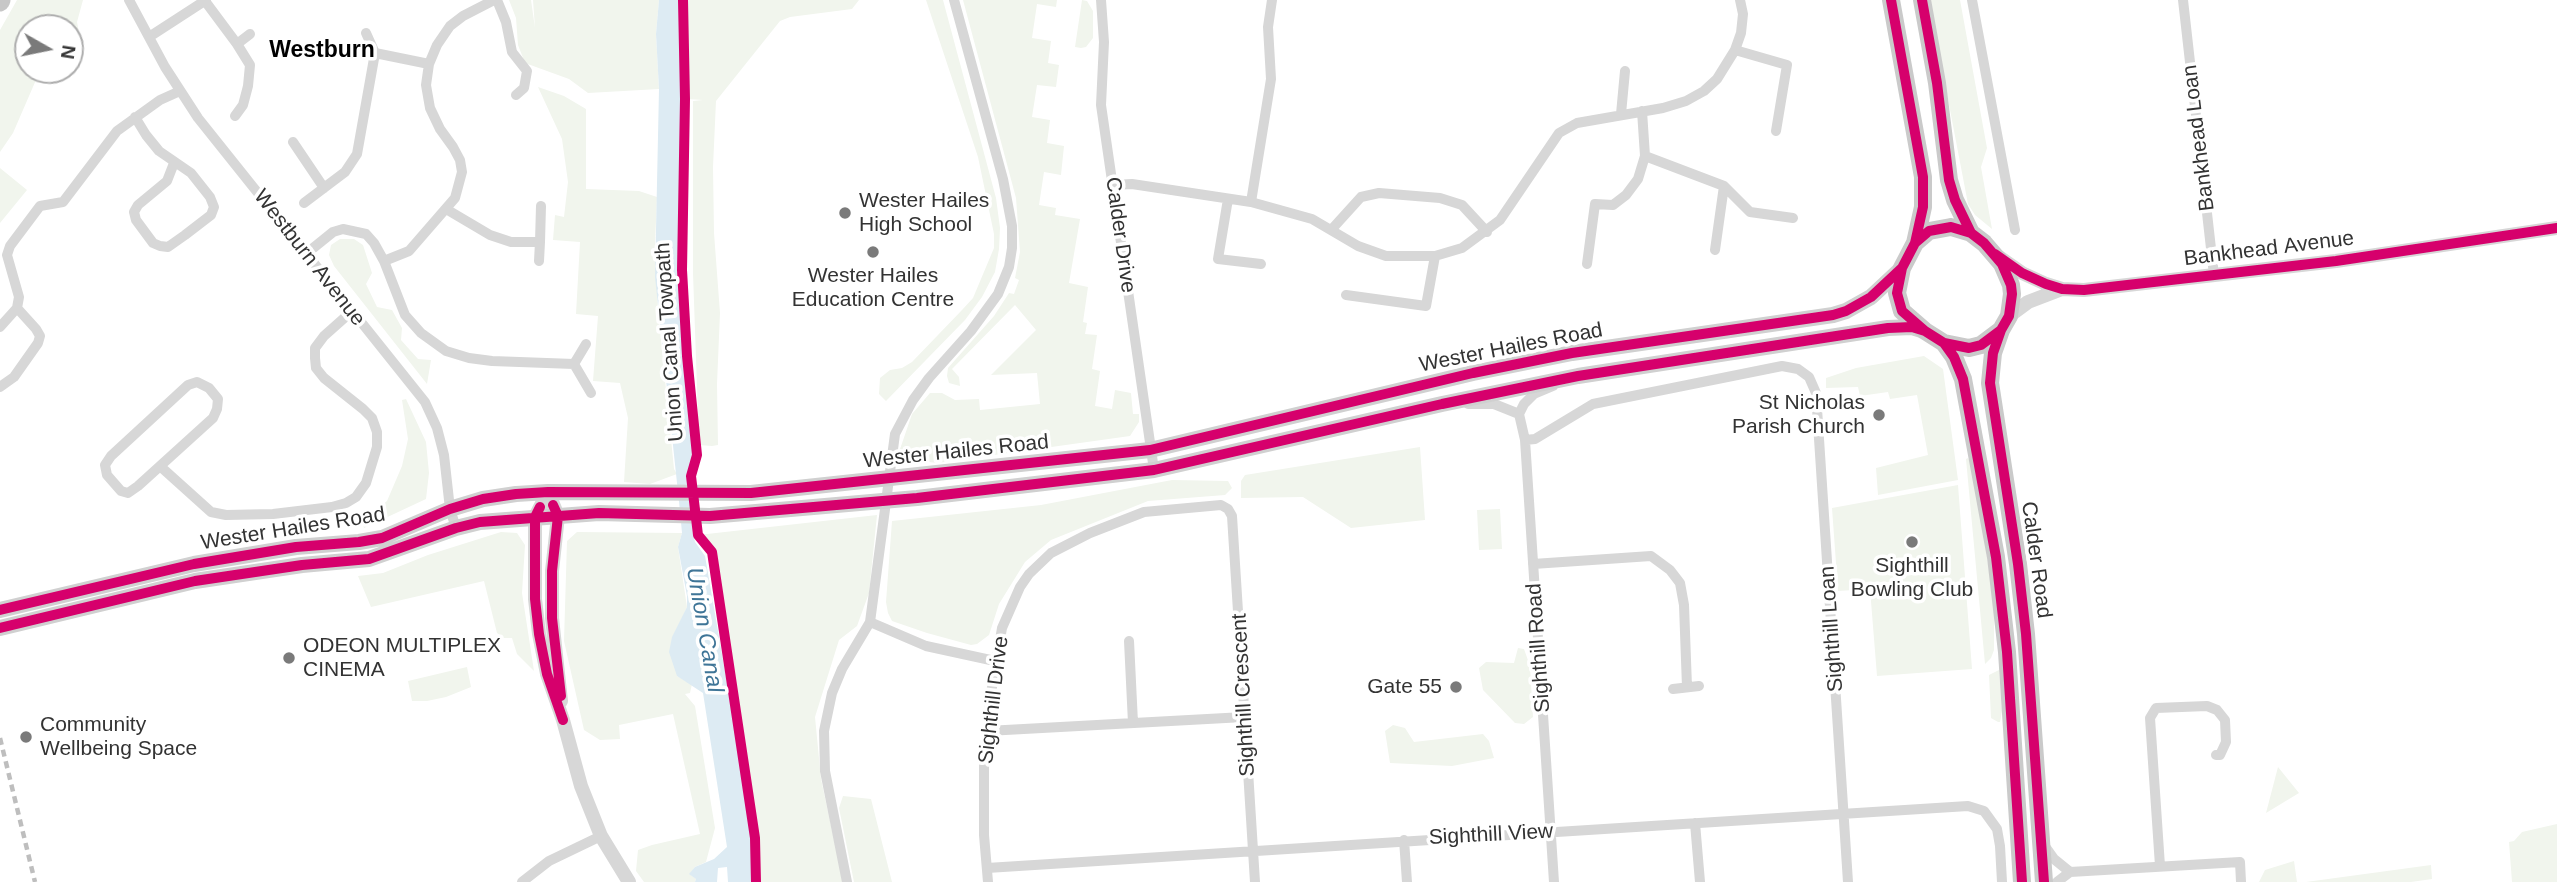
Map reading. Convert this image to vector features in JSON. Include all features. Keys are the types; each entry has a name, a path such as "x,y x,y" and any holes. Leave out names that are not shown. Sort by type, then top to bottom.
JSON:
{"main road":[{"path":"1891,0 1923,177 1923,206 1914,243 1902,268 1897,293 1899,303 1911,320 1944,343 1958,347 1981,345 2005,323 2012,294 2011,285 2008,274 1995,254 1971,233 1955,200 1949,180 1937,83 1922,0"},
{"path":"1914,243 1940,228 1951,227 1971,233"},
{"name":"Wester Hailes Road","path":"0,610 194,564 296,547 382,538 450,509 483,499 548,492 709,495 751,493 1150,450 1473,373 1572,353 1846,312 1871,297 1902,268"},
{"name":"Calder Road","path":"2005,323 1993,353 1990,383 2021,592 2033,716 2044,882"},
{"name":"Wester Hailes Road","path":"0,628 195,581 302,565 369,559 480,522 599,513 710,516 917,498 1154,470 1578,376 1888,328 1912,327 1925,331"},
{"name":"Calder Road","path":"1944,343 1954,357 1963,379 1996,557 2007,652 2022,882"}],"street":[{"name":"Westburn Avenue","path":"129,0 198,118 425,402 437,428 444,455 450,509 456,528"},
{"path":"384,261 409,251 455,198 461,172 460,160 430,108 426,85 429,64 437,45 450,26 463,16 495,0 506,22 512,52 527,71 524,88 516,95"},
{"path":"847,882 825,771 824,732 832,693 842,669 870,622 892,448 900,423 929,378 971,331 993,301 1004,282 1012,248 1012,226 1003,179 954,0"},
{"name":"Calder Drive","path":"1101,0 1104,42 1100,97 1154,470"},
{"path":"1251,202 1271,79 1268,27 1272,0"},
{"path":"1113,185 1132,184 1251,202 1312,219 1358,246 1386,256 1435,256 1462,248 1487,232 1514,202 1559,133 1577,122 1686,101 1704,91 1722,72 1735,50 1741,33 1743,14 1740,0"},
{"path":"1972,0 2015,230"},
{"name":"Bankhead Loan","path":"2183,0 2214,275"},
{"path":"149,37 206,1 250,65 243,105 236,116"},
{"path":"304,203 345,172 357,154 375,53 366,33"},
{"path":"237,44 250,34"},
{"path":"1735,50 1787,65 1776,131"},
{"path":"375,53 429,64"},
{"path":"1621,114 1625,71"},
{"path":"0,327 17,308 19,298 7,255 10,246 40,206 62,202 117,131 160,100 180,90"},
{"path":"1587,264 1595,204 1613,205 1626,195 1637,179 1645,156 1642,111"},
{"path":"135,117 159,151 191,173 211,197 214,207 211,215 168,247 153,243 136,220 134,212 138,205 167,181 174,163"},
{"path":"293,142 324,188"},
{"path":"1645,156 1724,186 1750,212 1793,218"},
{"path":"1715,250 1724,186"},
{"path":"1332,229 1361,197 1379,194 1440,198 1462,205 1487,232"},
{"path":"1228,199 1218,259 1261,264"},
{"path":"539,261 541,206"},
{"path":"446,209 490,235 511,242 540,242"},
{"name":"Bankhead Avenue","path":"2005,323 2028,302 2062,289 2110,288 2336,261 2557,228"},
{"path":"307,253 333,232 343,229 357,230 366,234 374,243 405,315 421,333 446,351 492,361 574,364"},
{"name":"Bankhead Avenue","path":"1995,254 2033,279 2062,289"},
{"path":"1346,295 1426,306 1435,256"},
{"path":"0,387 14,377 40,336 17,308"},
{"path":"161,467 211,512 226,515 273,514 332,507 356,497 366,483 377,447 377,432 372,418 324,378 316,368 315,358 315,348 324,336 351,312"},
{"path":"574,364 586,344"},
{"path":"574,364 591,393"},
{"name":"Sighthill Loan","path":"1525,440 1535,439 1593,404 1782,366 1798,369 1809,377 1816,393 1848,882"},
{"path":"1442,404 1493,404 1520,414 1524,404 1534,394 1578,376"},
{"path":"197,382 209,388 218,399 213,418 161,467 128,493 121,491 107,475 105,465 111,456 188,385 197,382"},
{"name":"Sighthill Road","path":"1520,414 1525,440 1554,882"},
{"path":"548,492 558,516 552,571 552,618 563,720"},
{"path":"548,492 535,517 535,599 538,634 547,674 581,786 601,836 629,882"},
{"name":"Sighthill Drive","path":"988,882 984,766 995,662 1010,605 1029,574 1051,553 1067,543 1144,512 1221,505 1228,509"},
{"name":"Sighthill Crescent","path":"1228,509 1232,516 1255,882"},
{"path":"1533,564 1651,556 1670,570 1680,583 1693,687 1674,689"},
{"path":"870,622 926,646 995,662"},
{"path":"1129,641 1133,723"},
{"path":"2160,866 2150,726 2150,718 2156,708 2207,706 2217,710 2225,720 2227,742 2220,755 2216,755"},
{"path":"987,731 1244,717"},
{"name":"Sighthill View","path":"987,868 1968,806 1984,811 1997,830 2003,882"},
{"path":"1695,823 1700,882"},
{"path":"522,882 549,862 601,836"},
{"path":"2040,839 2054,859 2070,872"},
{"path":"1404,840 1407,882"},
{"path":"2057,882 2070,872 2240,862 2241,882"}],"shaded area":[{"path":"17,0 83,0 79,14 14,14 14,84 34,84 13,133 0,152 0,30"},
{"path":"509,0 531,0 535,28 533,0 659,0 656,34 659,89 588,93 569,79 525,63 518,45 516,18"},
{"path":"686,0 859,0 852,9 790,17 780,21 716,101 714,233 720,313 718,445 712,446 699,445 693,273 693,101 703,100 687,99"},
{"path":"926,0 943,0 996,198 1000,228 999,249 995,272 982,297 965,320 886,401 879,394 880,378 890,370 902,368 912,362 973,298 994,248 994,234 978,157"},
{"path":"963,0 1057,0 1056,7 1037,4 1032,38 1051,41 1048,63 1059,65 1056,87 1037,85 1032,117 1050,120 1047,143 1064,146 1061,175 1044,172 1039,205 1056,208 1055,215 1080,219 1069,283 1088,287 1083,322 1087,323 1085,334 1097,335 1092,369 1100,371 1095,406 1112,409 1115,390 1131,393 1133,414 1139,414 1139,422 1130,436 937,463 897,458 912,414 930,393 942,393 955,400 979,399 980,410 1040,404 1037,373 991,375 1036,330 1015,305 952,369 959,377 960,386 949,383 947,376 948,368 994,316 1009,293 1014,294 1019,280 1015,278 1020,252 1016,198"},
{"path":"1082,0 1087,1 1093,11 1093,38 1086,47 1081,48 1075,47"},
{"path":"1929,0 1960,0 1987,148 1981,167 1992,229 1975,215 1968,204"},
{"path":"538,87 564,96 586,109 586,189 639,191 657,197 655,244 658,310 674,469 677,474 650,484 624,482 628,418 620,383 593,381 598,316 576,314 580,242 553,240 555,215 564,217 568,182 562,139"},
{"path":"0,168 27,190 0,223"},
{"path":"340,239 354,239 363,245 372,273 366,284 377,307 392,310 402,328 401,340 418,359 431,360 427,384 334,266 329,255 331,245"},
{"path":"1924,356 1943,369 1958,480 1878,495 1876,468 1928,455 1917,395 1890,399 1888,392 1860,396 1858,387 1826,388 1826,378 1856,368"},
{"path":"406,399 426,442 429,473 426,499 364,528 362,521 387,501 402,466 408,439 402,400"},
{"path":"1420,447 1425,520 1351,528 1303,497 1241,498 1241,481 1245,475"},
{"path":"1968,458 1975,470 1994,607 1994,650 1985,664 1966,459"},
{"path":"1172,480 1228,481 1232,488 1225,495 1148,501 1051,540 1025,562 999,604 989,635 977,644 971,645 892,621 888,613 886,602 892,521 1041,505"},
{"path":"1958,485 1972,669 1877,676 1870,589 1838,591 1832,508"},
{"path":"1500,509 1502,549 1479,550 1477,510"},
{"path":"877,515 869,593 857,626 839,640 815,717 821,779 843,882 753,882 753,812 750,788 712,552 698,535"},
{"path":"501,532 517,533 525,545 522,593 534,671 517,654 512,638 504,638 497,633 484,581 371,607 358,576 383,573 428,555"},
{"path":"577,532 682,533 678,547 687,607 682,619 677,676 692,684 690,693 685,694 695,706 715,828 706,862 695,867 690,874 696,879 695,882 644,882 636,871 638,850 700,834 673,714 619,725 620,739 600,740 584,730 564,641 567,541"},
{"path":"1518,648 1524,649 1530,666 1533,717 1524,724 1515,723 1483,690 1479,668 1486,662 1514,663"},
{"path":"467,667 471,687 446,697 412,701 408,681"},
{"path":"1999,670 2002,711 1998,722 1991,718 1989,675"},
{"path":"1393,725 1405,728 1414,742 1483,734 1489,741 1494,758 1452,766 1390,763 1385,731"},
{"path":"2278,767 2299,793 2266,813"},
{"path":"843,796 871,799 892,882 854,882 839,808"},
{"path":"2557,824 2557,882 2512,882 2509,842 2514,841 2522,832"},
{"path":"2294,861 2297,882 2259,882 2265,870"},
{"path":"2431,865 2432,879 2411,882 2306,882"}],"water":[{"name":"Union Canal","path":"659,0 681,0 680,287 684,353 696,455 687,477 693,534 705,556 728,689 752,841 753,882 728,882 727,867 718,868 717,882 695,882 696,879 689,874 695,867 714,859 727,847 703,693 677,676 669,652 672,637 687,607 687,596 678,547 682,533 655,277 659,89 656,34"}],"railway":[{"path":"0,738 35,882"}],"cycle path":[{"name":"Union Canal Towpath","path":"683,0 685,99 682,270 697,455 691,476 698,535 712,552 755,838 756,882"},
{"path":"1891,0 1923,177 1923,207 1915,243"},
{"path":"1922,0 1937,83 1949,180 1955,200 1971,233"},
{"path":"1951,227 1971,233 1984,243 2002,264 2011,285 2009,316 2001,330 1981,345 1969,348 1944,343 1925,331 1902,311 1897,293 1902,268 1915,243 1929,231 1951,227"},
{"path":"1995,254 2022,273 2046,284 2062,289 2084,290 2336,261 2557,228"},
{"path":"0,610 194,564 296,547 382,538 450,509 483,499 516,494 751,493 1150,450 1473,373 1572,353 1833,315 1871,297 1902,268"},
{"path":"0,628 195,581 302,565 369,559 480,522 599,513 710,516 917,498 1154,470 1578,376 1888,328 1912,327 1925,331"},
{"path":"2001,330 1993,353 1990,383 2026,634 2044,882"},
{"path":"1944,343 1954,357 1963,379 1996,557 2007,652 2022,882"},
{"path":"553,505 558,516 552,571 552,618 561,696"},
{"path":"540,507 535,517 535,599 547,674 563,720"}],"place":[{"name":"Wester Hailes High School","path":"845,213"},
{"name":"Wester Hailes Education Centre","path":"873,252"},
{"name":"St Nicholas Parish Church","path":"1879,415"},
{"name":"Sighthill Bowling Club","path":"1912,542"},
{"name":"ODEON MULTIPLEX CINEMA","path":"289,658"},
{"name":"Gate 55","path":"1456,687"},
{"name":"Community Wellbeing Space","path":"26,737"}],"district":[{"name":"Westburn","path":"322,51"}]}
